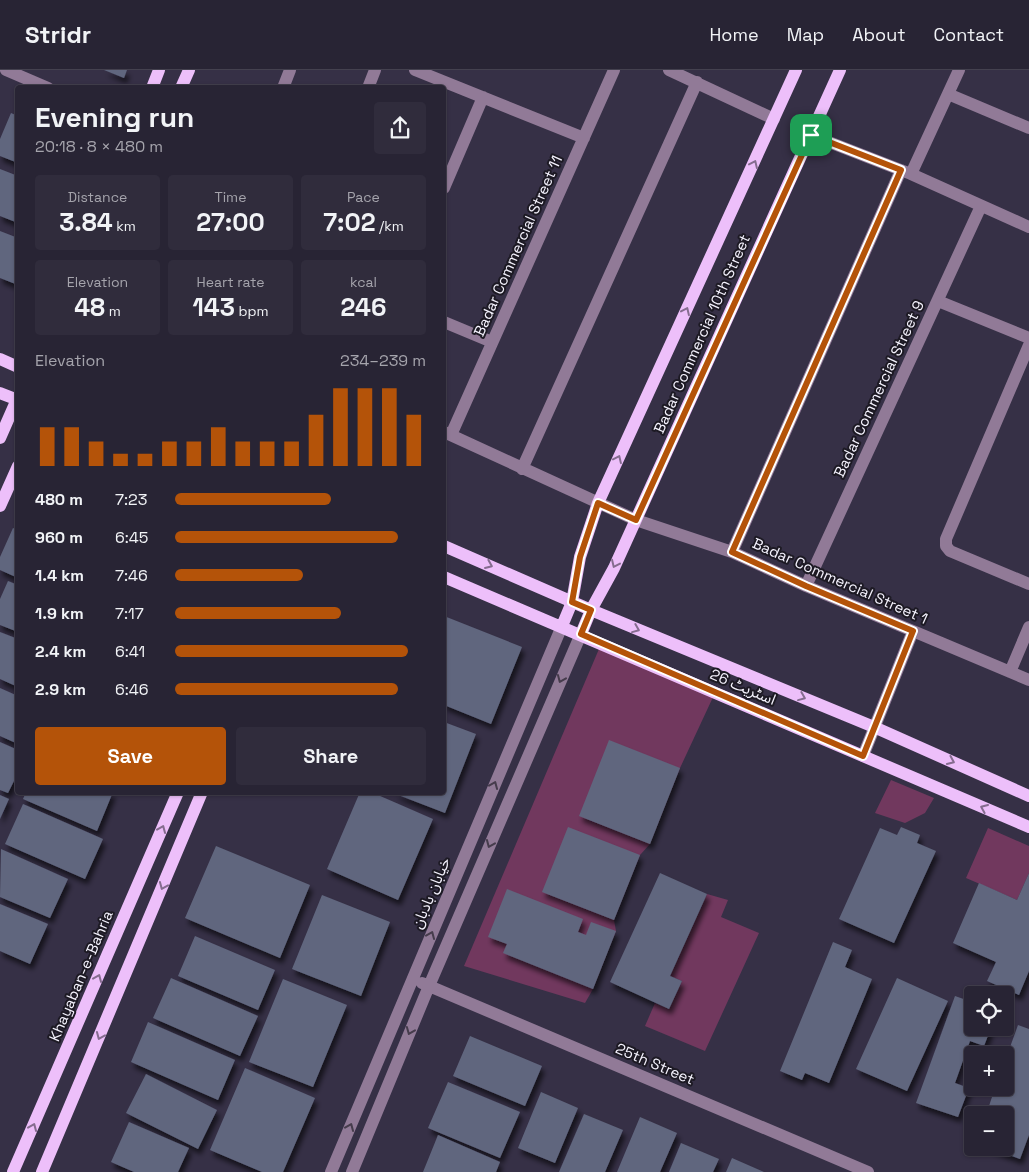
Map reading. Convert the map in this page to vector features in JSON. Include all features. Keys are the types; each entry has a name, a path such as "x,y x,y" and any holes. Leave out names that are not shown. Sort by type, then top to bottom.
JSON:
{"main road":[{"path":"153,85 159,70"},
{"path":"182,85 189,70"},
{"name":"Badar Commercial 10th Street","path":"562,626 572,602 580,557 598,503 796,70"},
{"name":"Badar Commercial 10th Street","path":"581,634 591,610 614,568 840,70"},
{"path":"0,359 15,365"},
{"path":"0,393 15,398"},
{"path":"0,438 15,404"},
{"path":"0,506 15,473"},
{"name":"اسٹریٹ 26","path":"446,547 591,610 874,727 1029,796"},
{"name":"اسٹریٹ 26","path":"446,577 1029,827"},
{"name":"Khayaban-e-Bahria","path":"14,1172 177,795"},
{"path":"42,1172 201,795"}],"street":[{"path":"6,70 41,85"},
{"path":"283,85 290,70"},
{"path":"369,85 376,70"},
{"path":"415,70 584,138"},
{"name":"Badar Commercial Street 11","path":"448,434 492,342 614,70"},
{"path":"669,70 683,73 696,82 774,119"},
{"path":"732,552 906,172 959,70"},
{"path":"522,469 696,82"},
{"path":"948,94 1029,128"},
{"path":"446,183 483,97"},
{"path":"811,135 906,172 1029,227"},
{"name":"Badar Commercial Street 9","path":"806,586 982,206"},
{"path":"938,301 1029,338"},
{"path":"446,323 492,342"},
{"path":"1029,345 946,539 946,546 950,551 1029,584"},
{"path":"448,434 598,503"},
{"name":"Badar Commercial Street 1","path":"598,503 636,520 732,552 806,586 1029,680"},
{"name":"خیابان بادبان","path":"331,1172 562,626"},
{"path":"1010,672 1029,627"},
{"path":"863,756 913,631"},
{"path":"352,1172 429,986 581,634"},
{"name":"25th Street","path":"412,980 868,1172"}],"shaded area":[{"path":"599,649 714,695 680,768 650,844 640,855 614,920 616,931 593,989 585,1003 464,966"},
{"path":"891,780 934,798 925,813 905,823 875,813"},
{"path":"988,828 1029,846 1029,873 1017,900 966,878"},
{"path":"707,894 728,900 721,917 759,933 705,1051 645,1026 655,1003 669,1009 682,981 670,976"}],"building":[{"path":"104,70 127,70 124,78"},
{"path":"11,113 15,115 15,162 0,156 0,139"},
{"path":"0,169 15,175 15,222 0,216"},
{"path":"0,231 15,237 15,284 0,278"},
{"path":"13,528 15,529 15,577 0,570 0,557"},
{"path":"8,581 15,584 15,631 0,625 0,599"},
{"path":"446,617 522,647 491,724 446,706"},
{"path":"0,632 15,638 15,686 0,679"},
{"path":"0,688 15,695 15,743 0,736"},
{"path":"446,723 476,734 445,813 398,795 446,795"},
{"path":"609,740 680,768 650,844 579,816"},
{"path":"0,742 15,749 15,779 8,793 0,790"},
{"path":"0,795 9,799 0,819"},
{"path":"25,795 112,795 97,831 23,799"},
{"path":"359,795 378,795 433,819 398,900 327,869"},
{"path":"23,804 103,839 85,879 5,844"},
{"path":"568,827 640,855 614,920 542,892"},
{"path":"901,827 920,835 917,843 936,851 894,943 839,919 880,828 897,835"},
{"path":"216,846 310,885 280,958 185,918"},
{"path":"1,849 68,879 50,918 0,897"},
{"path":"660,873 707,894 670,976 682,981 669,1009 610,982"},
{"path":"1029,873 1029,971 1019,995 1014,993 1014,986 998,986 987,981 996,962 953,943 979,883 1017,900"},
{"path":"507,889 583,919 578,932 586,935 591,922 616,931 593,989 503,953 507,944 488,937"},
{"path":"322,895 390,922 361,996 292,969"},
{"path":"0,904 48,924 30,964 0,951"},
{"path":"195,936 275,970 258,1010 178,976"},
{"path":"833,942 852,950 845,967 872,979 829,1083 805,1073 802,1080 780,1071"},
{"path":"171,978 258,1016 240,1056 153,1018"},
{"path":"897,978 948,1001 907,1091 856,1069"},
{"path":"283,979 347,1005 313,1087 249,1062"},
{"path":"955,996 964,999 964,1036 988,1036 984,1046 970,1041 968,1046 964,1046 964,1058 955,1083 964,1086 964,1096 966,1096 958,1117 916,1103"},
{"path":"148,1022 235,1060 218,1100 131,1062"},
{"path":"1018,1025 1029,1029 1029,1135 1020,1159 1012,1156 1014,1156 1014,1106 989,1106 992,1096 1014,1096 1014,1046 1010,1046"},
{"path":"470,1036 542,1066 525,1106 453,1076"},
{"path":"245,1068 315,1098 283,1172 262,1172 210,1150"},
{"path":"146,1074 217,1110 198,1149 126,1113"},
{"path":"448,1082 520,1112 500,1158 428,1128"},
{"path":"541,1092 578,1108 555,1163 518,1148"},
{"path":"584,1114 623,1130 605,1172 559,1172"},
{"path":"640,1117 677,1133 660,1172 617,1172"},
{"path":"129,1122 189,1148 178,1172 134,1172 111,1162"},
{"path":"438,1135 500,1162 496,1172 423,1172"},
{"path":"681,1143 719,1159 713,1172 669,1172"},
{"path":"732,1158 764,1172 726,1172"}],"route":[{"path":"811,135 901,170 732,552 806,586 913,631 863,756 581,634 591,610 572,602 580,557 598,503 636,520 811,135"}]}
